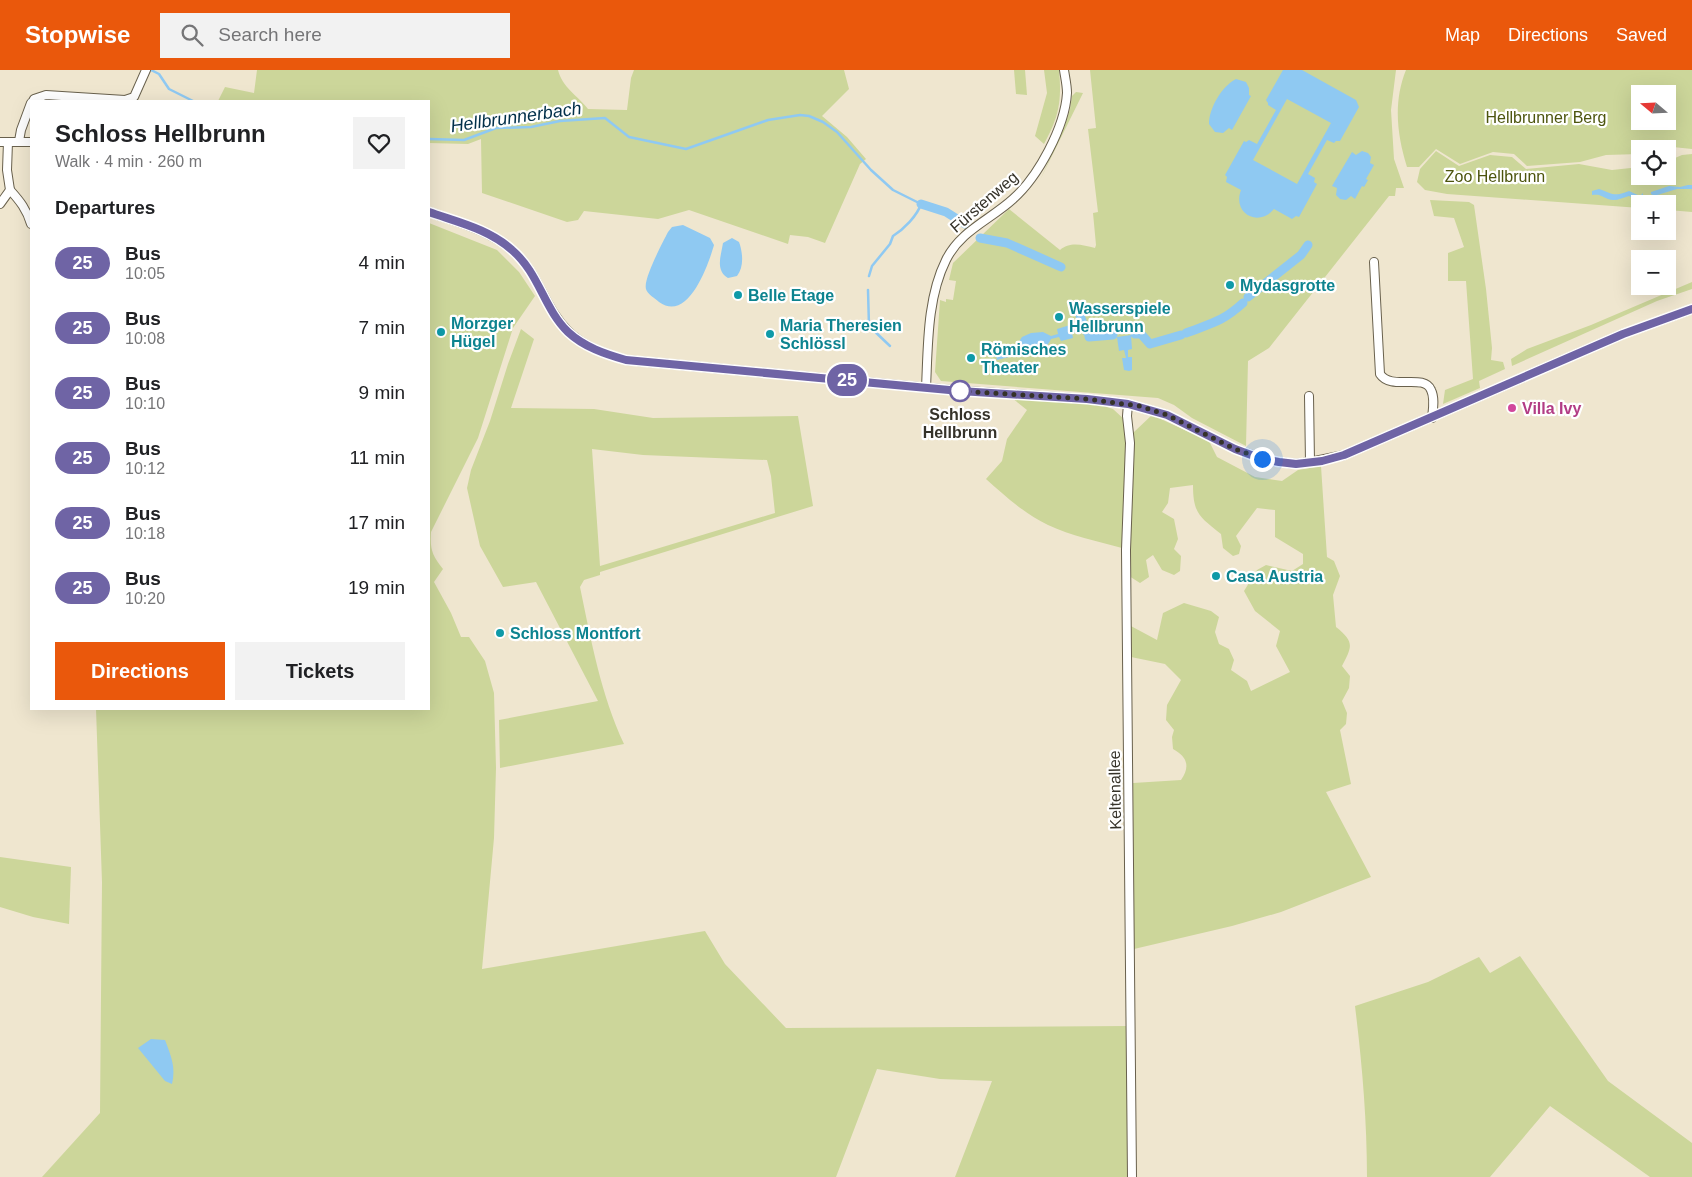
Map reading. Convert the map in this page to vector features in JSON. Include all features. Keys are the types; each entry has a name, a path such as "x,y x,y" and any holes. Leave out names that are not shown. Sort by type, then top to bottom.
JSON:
{"street":[{"path":"33,100 46,94 125,100 134,97 146,70"},
{"name":"Fürstenweg","path":"926,388 933,298 946,259 962,237 1012,200 1037,171 1057,131 1065,108 1067,91 1064,70"},
{"path":"18,141 30,107"},
{"path":"30,142 4,142 10,190 21,202 30,221"},
{"path":"0,204 10,190"},
{"path":"430,212 480,230 508,246 529,268 555,314 568,331 585,344 606,354 626,360 926,388 1087,399 1128,404 1167,415 1235,449 1256,457 1279,462 1310,462 1344,455 1623,334 1692,309"},
{"path":"1374,262 1380,374 1382,378 1389,381 1419,382 1427,385 1432,393 1432,418"},
{"path":"1309,396 1310,462"},
{"name":"Keltenallee","path":"1128,404 1127,416 1130,443 1126,550 1132,1177"}],"green space":[{"path":"257,70 558,70 563,81 588,109 627,110 631,78 634,70 844,70 849,89 822,116 847,137 866,159 860,164 825,243 808,237 790,235 788,244 689,210 658,219 584,211 578,220 567,222 482,193 481,139 468,144 430,143 430,100 218,100 225,87 254,93"},
{"path":"1014,70 1025,70 1027,95 1016,94"},
{"path":"1044,70 1059,70 1060,100 1056,117 1044,144 1035,136 1047,93"},
{"path":"1090,70 1396,70 1391,110 1394,159 1404,188 1396,188 1395,196 1389,196 1269,348 1248,361 1246,446 1192,418 1174,405 1158,398 941,381 935,372 940,300 946,302 946,299 953,300 956,281 949,280 953,263 1009,209 1060,250 1068,245 1095,248 1093,213 1098,212 1088,129 1096,128"},
{"name":"Hellbrunner Berg","path":"1406,70 1692,70 1692,149 1676,147 1676,140 1631,140 1631,154 1606,155 1580,162 1527,166 1514,154 1493,152 1460,164 1436,149 1419,167 1407,167 1399,131 1399,94"},
{"path":"1076,92 1083,93 1040,180 1064,128 1072,96"},
{"name":"Zoo Hellbrunn","path":"1436,151 1459,166 1490,155 1512,157 1526,169 1579,164 1612,170 1631,168 1631,185 1676,185 1676,158 1692,154 1692,212 1676,211 1676,195 1631,195 1631,207 1447,194 1425,190 1417,182 1420,169"},
{"path":"1430,200 1469,202 1474,205 1486,289 1492,348 1491,360 1503,362 1505,369 1479,381 1480,388 1443,404 1445,390 1473,379 1466,281 1448,281 1448,253 1464,247 1454,218 1434,216"},
{"path":"430,223 497,250 519,272 535,296 513,328 478,438 431,532 433,552 443,569 434,582 451,613 461,637 469,637 485,661 494,693 496,768 494,838 482,969 705,931 725,964 786,1028 1128,1026 1129,1177 955,1177 992,1081 940,1079 877,1069 836,1177 42,1177 100,1113 102,882 96,710 430,710"},
{"path":"1692,282 1692,289 1676,294 1676,289"},
{"path":"1661,295 1674,295 1657,301 1512,366 1511,359 1527,349 1591,325"},
{"path":"521,329 534,339 511,408 594,409 653,418 798,416 813,506 600,572 600,575 584,580 580,587 588,627 603,687 624,744 500,768 499,720 598,701 536,582 503,587 480,546 467,488 471,470 490,421","holes":["592,449 643,455 767,460 771,476 775,513 600,566"]},
{"path":"1012,398 1101,405 1113,409 1126,421 1127,439 1122,548 1075,535 1040,521 1023,510 986,479 1002,461 1007,439 1027,410"},
{"path":"1152,415 1209,441 1217,457 1255,477 1282,481 1298,470 1321,466 1327,557 1334,561 1340,576 1333,595 1336,627 1346,637 1350,645 1342,666 1350,676 1349,688 1342,701 1347,713 1346,724 1340,730 1351,784 1326,792 1371,877 1281,912 1232,926 1134,949 1133,783 1181,780 1186,771 1186,763 1182,755 1173,749 1172,737 1174,730 1166,720 1167,705 1181,680 1165,664 1131,657 1129,625 1157,640 1163,613 1184,603 1211,611 1219,617 1215,632 1219,644 1229,649 1234,660 1231,670 1247,681 1251,691 1290,672 1276,646 1280,631 1255,611 1244,591 1257,570 1266,565 1292,571 1303,564 1303,554 1275,537 1275,510 1257,508 1236,536 1241,546 1239,554 1233,556 1223,548 1221,534 1203,519 1196,509 1193,485 1170,488 1168,503 1162,512 1174,519 1178,539 1174,549 1181,556 1180,571 1174,575 1162,570 1153,555 1146,560 1149,577 1140,583 1129,576 1134,432"},
{"path":"0,857 71,867 69,924 33,917 0,907"},
{"path":"1520,956 1608,1081 1692,1143 1692,1177 1650,1177 1550,1106 1490,1177 1367,1177 1364,1091 1355,1006 1428,982 1479,957 1490,973"}],"water":[{"path":"1283,70 1302,70 1356,100 1359,107 1340,141 1334,143 1327,140 1308,174 1315,178 1314,182 1317,184 1299,217 1296,216 1292,219 1274,209 1268,215 1261,217 1248,215 1240,205 1241,190 1226,182 1227,177 1225,175 1244,141 1249,140 1257,144 1276,110 1268,105 1266,100","holes":["1287,99 1331,123 1297,184 1253,160"]},
{"path":"1236,79 1246,82 1249,88 1249,95 1251,96 1232,130 1229,128 1223,133 1215,132 1209,124 1211,111 1221,92"},
{"path":"1362,151 1368,153 1371,157 1370,163 1374,165 1366,179 1368,180 1364,187 1362,186 1355,199 1351,196 1346,200 1340,199 1336,195 1337,188 1332,186 1352,152 1356,155"},
{"path":"1692,185 1692,189 1677,189 1657,195 1651,194 1651,192 1669,186"},
{"path":"1599,189 1620,194 1629,191 1638,195 1613,200 1599,195 1592,195 1592,191"},
{"path":"683,225 710,238 714,245 702,278 688,299 679,305 669,306 659,302 649,294 646,289 647,277 668,232 672,227"},
{"path":"732,238 739,242 742,264 737,276 728,278 721,271 720,258 723,243"},
{"path":"1070,325 1071,330 1078,328 1079,331 1072,333 1073,338 1061,341 1059,337 1051,339 1049,344 1036,352 1026,353 1017,349 1008,352 1009,357 997,360 996,356 992,357 991,353 995,352 993,347 1006,344 1007,348 1016,346 1022,337 1031,333 1043,332 1051,336 1058,334 1057,329"},
{"path":"1131,335 1132,349 1128,350 1128,357 1132,357 1132,370 1129,371 1124,370 1122,358 1126,358 1124,350 1119,351 1117,337"},
{"path":"151,1039 165,1040 173,1067 172,1084 165,1081 138,1048"}],"waterway":[{"name":"Hellbrunnerbach","path":"151,70 159,74 169,89 191,100"},
{"name":"Hellbrunnerbach","path":"430,139 464,140 496,128 531,127 560,121 605,118 629,137 686,149 768,120 800,115 809,116 823,122 837,132 871,170 893,190 921,204 910,222 893,236 890,244 872,266 869,276"},
{"path":"921,204 946,212 965,224"},
{"path":"980,238 1007,243 1061,267"},
{"path":"1248,297 1301,255 1308,245"},
{"name":"Hellbrunnerbach","path":"868,290 869,326 890,346"},
{"path":"1186,333 1223,318 1243,303"},
{"path":"1079,313 1087,332"},
{"path":"1135,334 1141,334 1150,344 1181,335"},
{"path":"1089,337 1113,335"}],"bus line":[{"name":"25","path":"430,212 480,230 503,242 529,268 555,314 568,331 585,344 600,352 626,360 960,391 1087,399 1128,404 1148,408 1167,415 1244,453 1262,459 1296,464 1332,459 1361,449 1623,334 1692,309"}],"place":[{"name":"Mydasgrotte","path":"1230,285"},
{"name":"Belle Etage","path":"738,295"},
{"name":"Wasserspiele Hellbrunn","path":"1059,317"},
{"name":"Morzger Hügel","path":"441,332"},
{"name":"Maria Theresien Schlössl","path":"770,334"},
{"name":"Römisches Theater","path":"971,358"},
{"name":"Schloss Hellbrunn","path":"960,391"},
{"name":"Villa Ivy","path":"1512,408"},
{"name":"Casa Austria","path":"1216,576"},
{"name":"Schloss Montfort","path":"500,633"}],"route":[{"path":"960,391 1087,399 1139,406 1158,411 1235,449 1262,459"}]}
